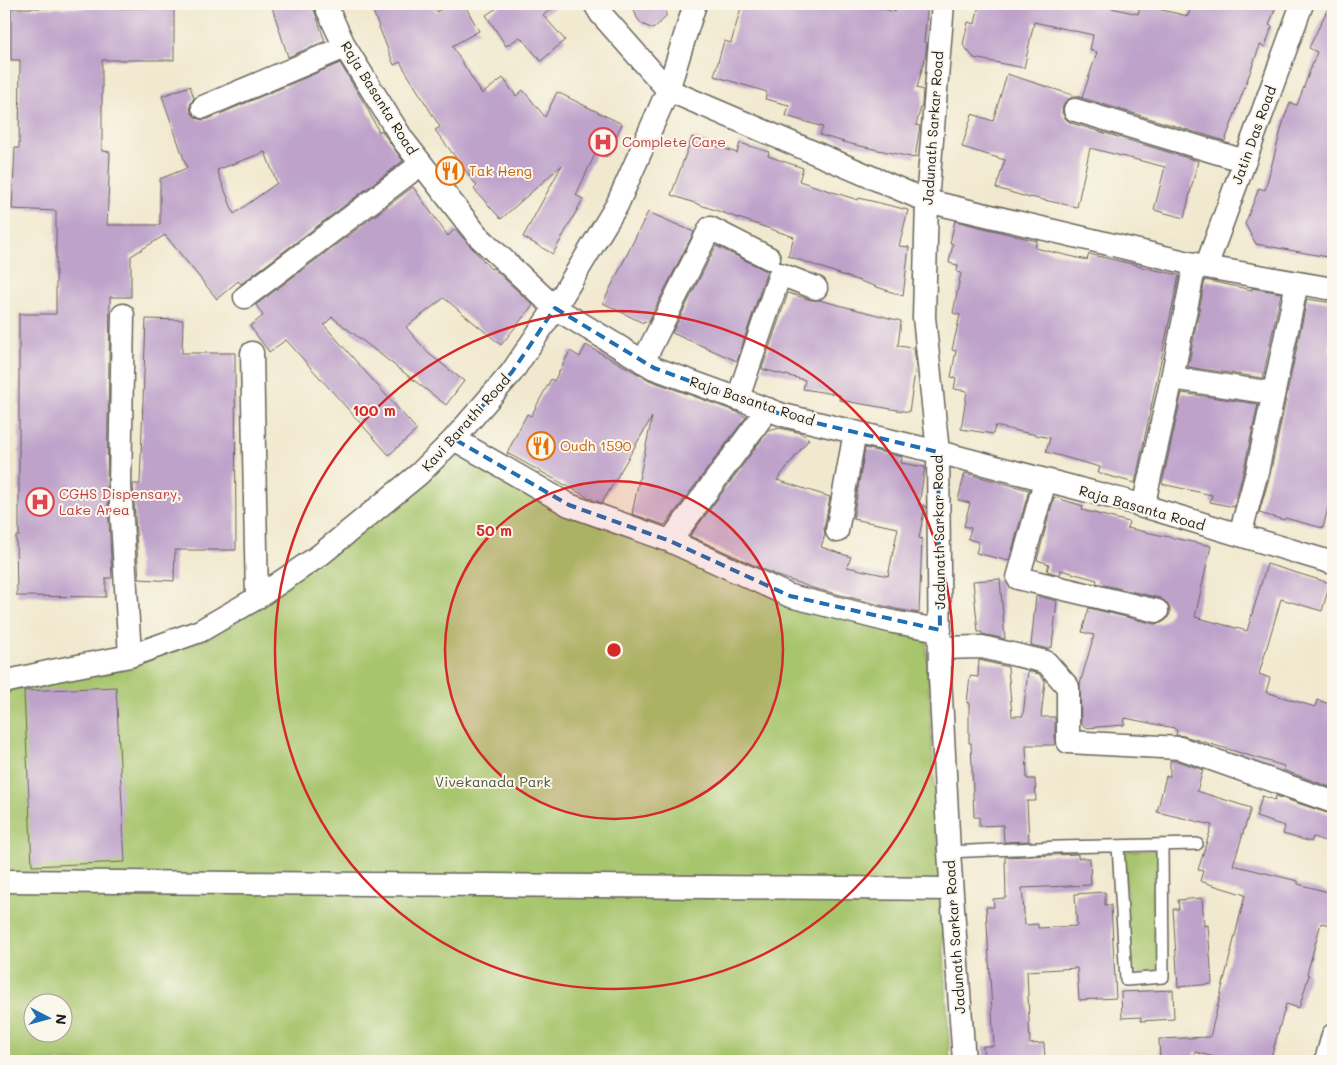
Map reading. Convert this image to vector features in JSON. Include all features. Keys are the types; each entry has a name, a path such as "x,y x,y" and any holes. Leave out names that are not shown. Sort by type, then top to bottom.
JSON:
{"street":[{"name":"Raja Basanta Road","path":"325,4 345,47 402,140 477,235 555,308 643,362 654,368 783,415 938,452 1130,502 1333,563"},
{"path":"595,4 601,14 668,90 927,201 1200,266 1333,289"},
{"name":"Kavi Barathi Road","path":"4,682 130,656 200,631 257,598 320,555 419,474 454,439 512,372 555,308 617,205 668,90 695,4"},
{"name":"Jadunath Sarkar Road","path":"943,4 927,201 924,317 938,452 940,639 949,852 964,1061"},
{"name":"Jatin Das Road","path":"1143,507 1200,266 1245,161 1302,4"},
{"path":"204,107 345,47"},
{"path":"1075,110 1245,161"},
{"path":"245,297 421,164"},
{"path":"643,362 710,228 769,258"},
{"path":"738,398 780,274 816,288"},
{"path":"1240,535 1257,472 1297,283"},
{"path":"123,315 120,486 130,656"},
{"path":"252,353 257,598"},
{"path":"1172,378 1273,393"},
{"path":"670,541 768,409"},
{"path":"837,531 855,432"},
{"path":"454,439 569,506 670,541 790,596 892,622 940,639 1046,662 1068,687 1068,742 1180,748 1333,802"},
{"path":"1045,481 1018,578 1157,611"},
{"path":"4,881 951,889"},
{"path":"1326,1061 1333,1035"}],"lane":[{"path":"949,852 1059,846 1198,844"},
{"path":"1118,846 1126,980 1163,977 1162,845"}],"highlighted area":[{"path":"555,308 654,368 783,415 938,452 940,630 790,596 670,541 569,505 454,439 512,372"}],"green space":[{"name":"Vivekanada Park","path":"457,450 563,511 926,637 950,1061 4,1061 4,690 208,639"},
{"path":"1160,850 1160,972 1131,974 1124,851"}],"building":[{"path":"271,4 312,4 325,41 288,57"},
{"path":"370,4 432,4 436,12 451,4 464,4 479,31 452,46 482,94 503,78 516,96 523,90 545,117 557,92 622,124 606,157 596,152 576,195 583,199 553,254 523,237 562,165 501,219 474,189 477,186 435,130 440,127 400,62 394,65"},
{"path":"503,4 560,4 543,15 565,40 541,61 520,37 506,46 486,15"},
{"path":"632,4 665,4 666,17 653,29 642,24 637,18"},
{"path":"742,4 861,4 895,12 897,4 928,4 924,42 927,43 917,88 923,90 922,104 916,125 920,126 915,158 820,135 823,127 786,116 789,105 765,99 767,92 714,76 724,41 731,43"},
{"path":"979,4 1094,4 1138,14 1140,5 1188,16 1192,4 1277,4 1269,25 1272,26 1265,47 1260,45 1225,141 1082,98 1097,52 1090,50 1093,35 1034,22 1024,68 974,58 963,45 968,22 975,24"},
{"path":"1330,4 1333,4 1333,258 1256,244 1245,224 1259,188 1265,190 1284,119 1290,103 1297,105 1317,52 1309,48"},
{"path":"11,8 174,8 174,60 102,60 102,151 110,152 107,225 160,225 160,179 187,168 162,96 190,86 194,98 190,105 191,113 196,118 202,120 340,63 379,132 381,130 403,161 241,284 238,281 217,299 165,235 131,256 131,297 110,297 107,486 112,578 106,578 106,597 17,596 16,536 19,536 19,314 56,314 56,211 12,209 15,148 19,148 20,60 11,60","holes":["265,152 277,183 234,214 217,170"]},
{"path":"1007,74 1079,97 1072,97 1063,106 1062,113 1071,123 1198,161 1184,218 1154,210 1165,167 1090,148 1077,207 1030,198 996,188 1005,160 962,147 972,114 993,121"},
{"path":"692,137 737,153 740,143 769,152 768,156 803,168 799,181 858,200 859,198 908,210 899,246 909,247 903,296 788,256 794,237 671,195"},
{"path":"413,187 448,236 455,229 491,269 493,268 533,305 501,345 444,298 406,327 428,353 464,381 446,405 332,317 324,325 417,430 389,455 286,340 269,352 250,326 263,316 256,305"},
{"path":"648,212 694,232 648,322 644,321 643,323 603,303"},
{"path":"955,221 1037,241 1035,248 1087,260 1089,254 1179,275 1135,483 1098,473 1100,467 1046,452 1050,438 995,426 993,434 961,429 967,391 954,389 956,378 951,377 956,351 952,350 960,315 953,313 961,273 957,272 958,265 949,263 953,244 950,243"},
{"path":"716,246 767,271 737,361 672,333"},
{"path":"1205,280 1252,290 1252,288 1281,293 1263,378 1188,367"},
{"path":"788,293 901,321 898,346 914,348 916,365 909,412 839,400 840,395 803,389 805,380 762,369"},
{"path":"1307,299 1333,303 1333,325 1329,352 1333,353 1333,488 1323,528 1259,513 1270,475"},
{"path":"146,319 183,320 182,353 235,353 236,550 175,550 174,581 139,579 133,484 140,484"},
{"path":"586,345 649,380 746,417 665,525 632,514 652,417 602,503 587,497 507,453 527,414 531,416 551,379 554,381 570,351 580,357"},
{"path":"1182,393 1258,404 1234,507 1210,502 1212,495 1162,484"},
{"path":"780,428 801,433 809,439 777,480 830,497 824,529 825,535 821,547 851,557 847,567 888,576 898,528 853,519 865,448 902,457 901,463 925,467 919,505 925,506 919,538 922,539 919,613 813,588 778,576 690,536 768,431"},
{"path":"965,473 1029,490 1009,561 976,553 979,542 968,539 971,528 964,526 970,503 958,500"},
{"path":"1054,497 1083,506 1082,510 1129,522 1127,528 1211,546 1195,617 1247,631 1267,564 1330,583 1322,611 1281,599 1259,674 1270,678 1266,692 1315,707 1317,700 1333,705 1333,788 1283,770 1284,766 1176,735 1177,731 1174,728 1125,718 1124,725 1085,728 1081,724 1080,684 1094,635 1082,632 1089,608 1154,624 1166,620 1170,614 1170,608 1160,598 1096,583 1097,580 1061,570 1060,575 1047,571 1049,564 1037,560"},
{"path":"1000,579 1005,639 978,632 973,581"},
{"path":"1036,596 1057,601 1052,647 1049,647 1049,649 1031,645"},
{"path":"979,660 1008,667 1012,716 1023,716 1028,671 1039,674 1045,681 1041,717 1055,717 1055,745 1026,745 1027,779 1035,779 1036,801 1027,801 1029,841 1004,842 1003,825 979,826 979,817 974,817 971,743 969,743 969,703 967,703 970,676 978,677"},
{"path":"116,687 125,862 32,866 24,691"},
{"path":"1170,761 1177,761 1203,770 1197,791 1251,808 1233,865 1298,881 1298,884 1328,892 1333,902 1330,925 1321,923 1299,1008 1286,1004 1270,1061 1229,1061 1195,1052 1195,1061 1160,1061 1159,1039 1210,1037 1245,895 1200,881 1203,871 1198,870 1212,825 1157,812 1166,776 1170,776"},
{"path":"1262,796 1275,800 1276,796 1333,815 1333,844 1313,837 1311,842 1283,834 1285,826 1256,817"},
{"path":"1078,854 1078,858 1090,858 1091,885 1022,888 1025,925 1038,924 1038,928 1077,926 1075,894 1105,892 1105,905 1111,905 1116,998 1079,1000 1077,968 1027,971 1030,1044 1044,1043 1045,1061 984,1061 983,1046 994,1046 986,907 994,907 993,899 1006,898 1005,857"},
{"path":"1202,898 1204,926 1208,925 1212,984 1178,987 1173,909 1179,909 1178,900"},
{"path":"1173,990 1174,1019 1141,1021 1141,1017 1122,1018 1121,992"}],"place":[{"name":"Complete Care","path":"603,142"},
{"name":"Tak Heng","path":"450,171"},
{"name":"Oudh 1590","path":"541,446"},
{"name":"CGHS Dispensary, Lake Area","path":"40,502"}]}
